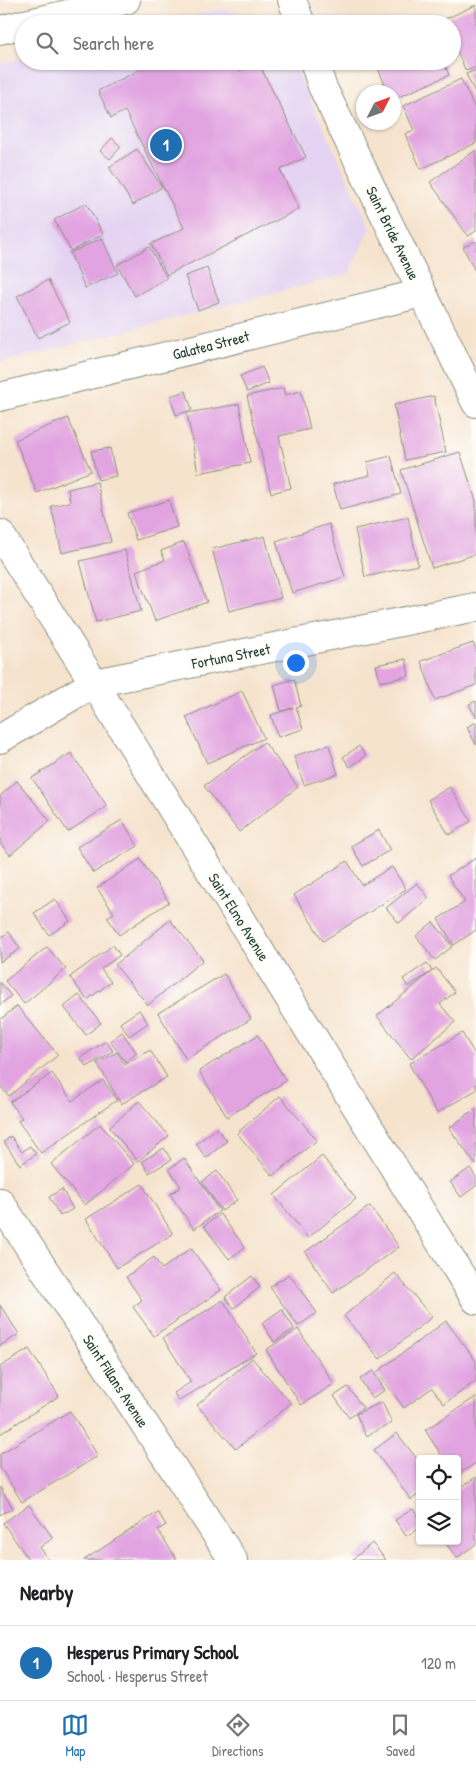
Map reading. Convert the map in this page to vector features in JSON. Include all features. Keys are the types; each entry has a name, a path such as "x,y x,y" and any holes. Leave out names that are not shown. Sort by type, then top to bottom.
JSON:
{"street":[{"path":"62,15 126,0"},
{"path":"292,0 298,15"},
{"path":"0,30 15,26"},
{"name":"Saint Bride Avenue","path":"317,70 322,86 476,402"},
{"name":"Galatea Street","path":"0,397 422,293"},
{"name":"Saint Elmo Avenue","path":"0,534 476,1300"},
{"name":"Fortuna Street","path":"0,739 94,684 476,607"},
{"name":"Saint Fillans Avenue","path":"0,1202 233,1560"}],"shaded area":[{"path":"222,9 242,15 197,15"},
{"path":"15,60 15,70 296,70 370,227 349,274 0,363 0,64"}],"building":[{"path":"476,5 476,67 466,71 461,60 461,15 454,15"},
{"path":"139,70 262,70 306,157 280,170 299,209 167,275 151,244 184,228 125,111 111,118 98,91"},
{"path":"379,70 447,70 449,75 401,96 401,85 385,85"},
{"path":"476,70 476,95 466,74"},
{"path":"461,79 476,111 476,143 421,169 405,134 414,130 403,106"},
{"path":"112,138 121,147 110,159 100,151"},
{"path":"137,149 162,187 133,205 109,167"},
{"path":"476,150 476,231 468,236 430,182"},
{"path":"86,203 103,234 71,251 54,220"},
{"path":"102,238 118,273 85,288 70,253"},
{"path":"476,241 476,273 463,247"},
{"path":"149,247 167,278 135,296 117,265"},
{"path":"207,268 219,302 198,310 185,276"},
{"path":"48,280 70,322 38,338 17,296"},
{"path":"262,367 269,383 247,392 240,376"},
{"path":"283,388 285,395 301,391 310,429 279,436 291,488 271,493 247,396"},
{"path":"186,391 192,410 176,415 170,396"},
{"path":"434,396 446,452 405,460 394,405"},
{"path":"239,404 250,463 198,473 187,413"},
{"path":"68,418 91,471 37,493 15,440"},
{"path":"110,448 116,476 98,480 91,451"},
{"path":"460,452 476,501 476,554 432,568 401,470"},
{"path":"391,456 401,494 340,510 333,484 370,475 367,462"},
{"path":"97,482 111,542 62,553 51,506 70,502 68,489"},
{"path":"169,500 177,527 136,540 127,513"},
{"path":"408,517 418,565 365,577 355,529"},
{"path":"329,524 345,577 292,593 276,541"},
{"path":"265,536 281,598 229,611 212,549"},
{"path":"184,542 207,602 155,621 136,571 165,560 161,551"},
{"path":"125,550 141,611 96,622 80,561"},
{"path":"473,643 476,649 476,685 435,700 421,661"},
{"path":"406,659 409,676 380,682 376,665"},
{"path":"294,679 301,706 296,707 303,729 278,737 271,715 293,708 281,711 274,685"},
{"path":"242,691 264,738 207,763 186,717"},
{"path":"476,701 476,717 469,704"},
{"path":"476,722 476,745 467,727"},
{"path":"264,742 298,787 239,832 204,786"},
{"path":"329,745 338,774 304,785 294,756"},
{"path":"359,746 366,756 350,767 343,757"},
{"path":"71,753 107,806 68,832 32,778"},
{"path":"17,781 50,821 10,855 0,843 0,796"},
{"path":"450,787 471,821 449,835 428,800"},
{"path":"122,820 138,846 93,873 77,847"},
{"path":"379,830 390,850 363,866 351,846"},
{"path":"476,858 476,930 454,945 438,919 465,902 448,876"},
{"path":"140,859 169,902 119,935 107,917 114,913 97,888"},
{"path":"347,861 362,885 392,867 406,889 323,941 294,895"},
{"path":"417,883 429,898 399,923 386,908"},
{"path":"55,899 70,921 49,935 34,913"},
{"path":"170,920 203,960 148,1005 115,965"},
{"path":"433,922 453,946 435,960 416,936"},
{"path":"9,932 20,949 0,962 0,938"},
{"path":"113,945 120,955 101,969 111,982 87,1000 70,977"},
{"path":"47,947 66,969 24,1004 5,981"},
{"path":"427,963 432,971 408,987 403,979"},
{"path":"436,968 455,992 440,1004 455,1022 411,1059 377,1016"},
{"path":"224,974 251,1019 186,1059 158,1013"},
{"path":"0,982 11,996 0,1005"},
{"path":"79,995 101,1023 86,1035 64,1007"},
{"path":"17,1006 58,1055 9,1096 0,1086 0,1020"},
{"path":"139,1010 148,1023 129,1036 120,1023"},
{"path":"122,1032 137,1053 126,1062 110,1041"},
{"path":"462,1033 476,1056 476,1090 437,1113 409,1064"},
{"path":"258,1035 286,1081 227,1117 199,1071"},
{"path":"106,1041 113,1051 87,1067 80,1058"},
{"path":"150,1050 167,1077 121,1104 97,1063 117,1052 125,1065"},
{"path":"52,1073 72,1101 103,1080 117,1100 41,1153 18,1121 22,1118 10,1102"},
{"path":"280,1096 317,1140 273,1176 237,1133"},
{"path":"139,1101 169,1136 138,1161 109,1127"},
{"path":"476,1108 476,1165 449,1128"},
{"path":"100,1124 134,1164 85,1205 51,1164"},
{"path":"217,1128 227,1141 206,1158 196,1144"},
{"path":"11,1136 22,1152 30,1146 36,1154 20,1165 4,1142"},
{"path":"164,1148 171,1160 149,1173 142,1161"},
{"path":"322,1156 356,1199 308,1238 274,1195"},
{"path":"184,1158 220,1211 194,1229 170,1194 181,1187 169,1169"},
{"path":"470,1168 476,1177 476,1186 461,1197 450,1182"},
{"path":"217,1171 237,1200 222,1211 202,1182"},
{"path":"142,1184 173,1234 117,1268 86,1219"},
{"path":"62,1189 73,1209 60,1216 49,1197"},
{"path":"370,1206 399,1247 333,1293 305,1252"},
{"path":"220,1214 245,1247 229,1259 204,1226"},
{"path":"191,1248 221,1290 154,1336 133,1307 142,1300 126,1277 154,1257 162,1269"},
{"path":"395,1273 432,1317 380,1359 344,1316"},
{"path":"289,1274 317,1313 298,1326 270,1287"},
{"path":"252,1276 260,1287 234,1308 225,1297"},
{"path":"223,1300 256,1353 179,1401 174,1393 191,1382 163,1338"},
{"path":"0,1305 19,1334 0,1346"},
{"path":"282,1309 294,1329 274,1342 262,1323"},
{"path":"446,1321 476,1361 476,1381 444,1404 432,1388 404,1408 377,1372"},
{"path":"298,1329 334,1384 301,1405 266,1350"},
{"path":"29,1349 59,1396 0,1434 0,1367"},
{"path":"252,1358 291,1403 236,1449 197,1405"},
{"path":"373,1371 385,1390 372,1398 360,1379"},
{"path":"348,1387 363,1408 349,1418 334,1396"},
{"path":"476,1397 476,1463 461,1472 461,1455 441,1455 425,1430"},
{"path":"382,1402 392,1423 366,1436 356,1414"},
{"path":"70,1411 98,1456 22,1502 0,1467 0,1454"},
{"path":"397,1433 416,1458 416,1496 411,1500 374,1450"},
{"path":"476,1477 476,1544 457,1558 447,1545 461,1545 461,1487"},
{"path":"0,1487 13,1508 0,1515"},
{"path":"29,1505 53,1538 40,1547 49,1560 29,1560 3,1523"},
{"path":"413,1509 416,1513 416,1530 406,1536 395,1520"},
{"path":"158,1512 166,1525 158,1530 177,1560 84,1560"},
{"path":"372,1543 386,1560 352,1560"}],"place":[{"name":"Hesperus Primary School","path":"166,145"}]}
